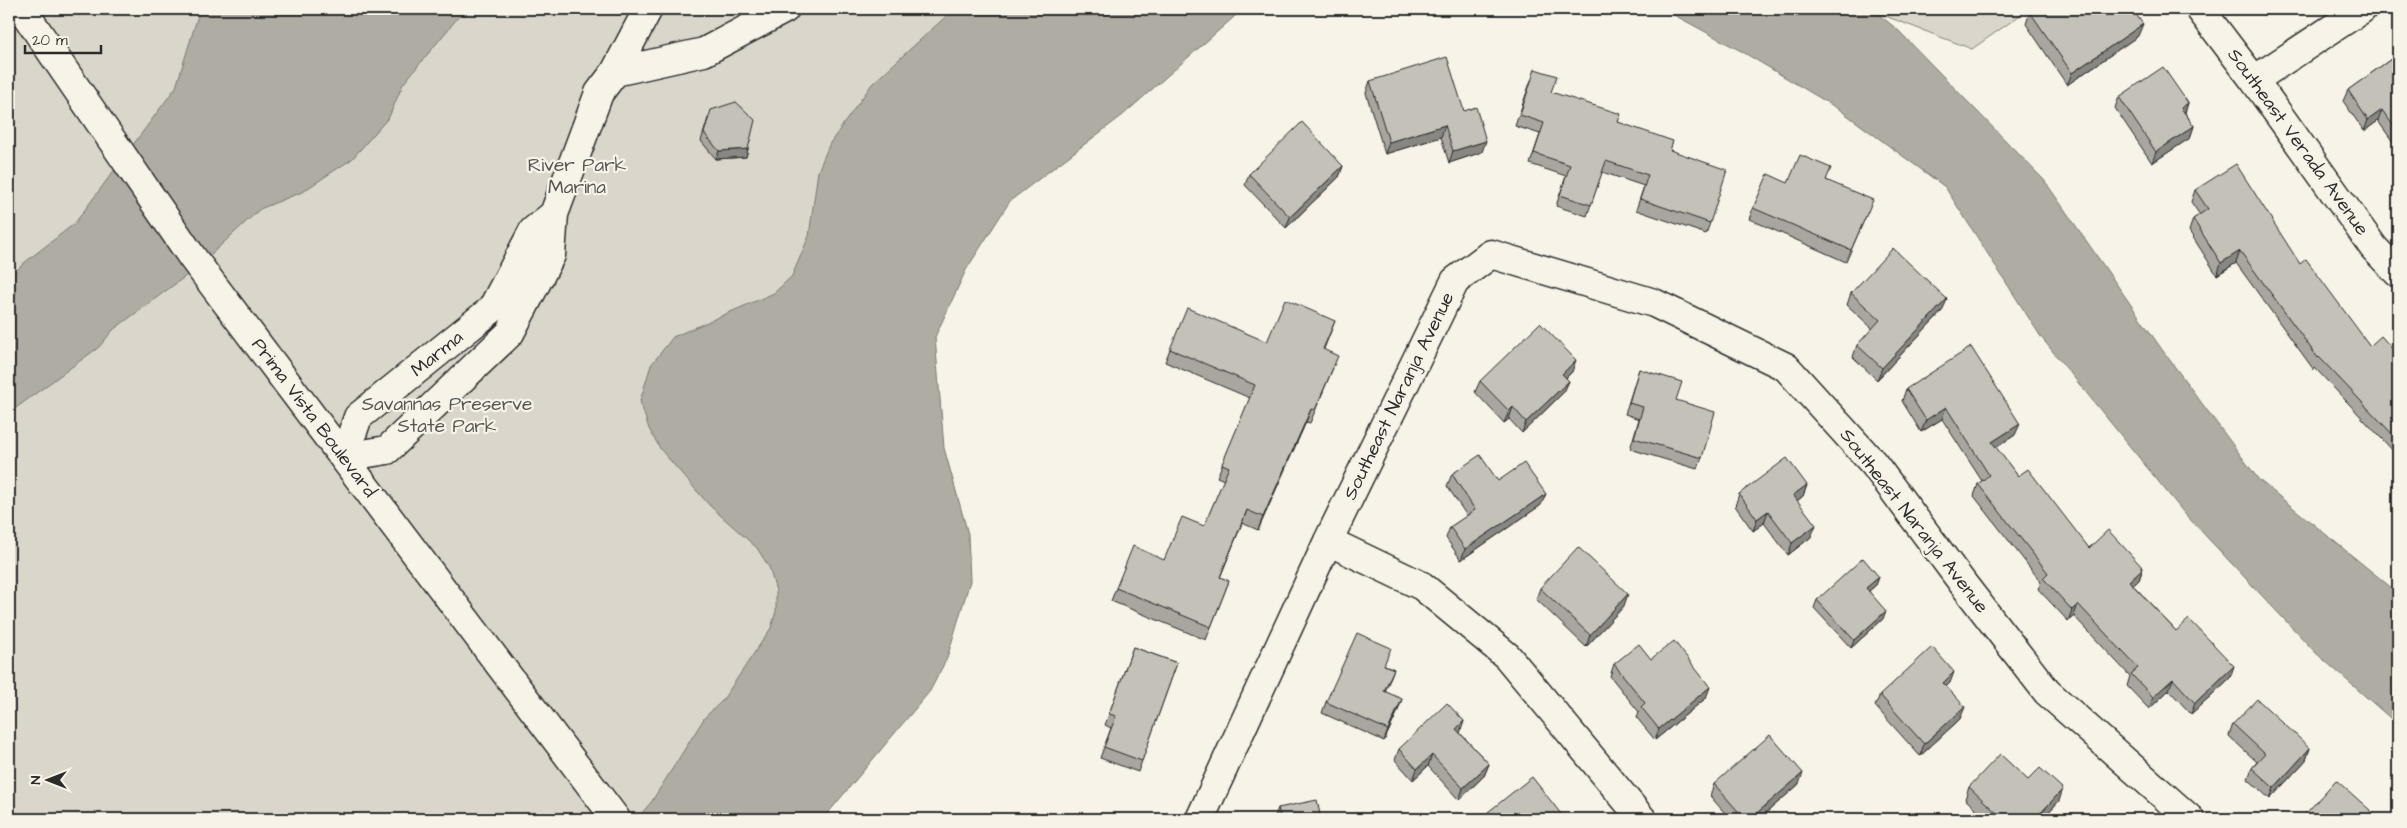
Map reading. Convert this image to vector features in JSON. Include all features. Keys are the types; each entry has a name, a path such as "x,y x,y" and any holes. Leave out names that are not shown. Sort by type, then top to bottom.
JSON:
{"street":[{"name":"Prima Vista Boulevard","path":"22,9 192,257 609,809"},
{"name":"Marma","path":"554,214 533,231 492,309 358,417 344,458 387,450 510,333 551,255 554,214 600,94 615,72 648,9"},
{"path":"615,72 704,52 785,9"},
{"name":"Southeast Verada Avenue","path":"2200,9 2254,80 2374,248 2398,273"},
{"path":"2254,80 2362,9"},
{"name":"Southeast Naranja Avenue","path":"1200,819 1328,541 1455,281 1491,254 1654,303 1786,367 1874,464 2047,692 2190,819"},
{"path":"431,358 456,384"},
{"path":"1328,541 1422,586 1507,656 1642,819"}],"green space":[{"name":"Savannas Preserve State Park","path":"9,9 1088,9 929,149 744,819 9,819"},
{"path":"1867,9 2029,9 1972,49"}],"shaded area":[{"path":"200,9 465,9 403,84 389,117 352,159 302,192 260,209 194,270 113,330 99,347 9,413 9,278 24,263 75,223 176,87"},
{"path":"954,9 1243,9 1123,115 1010,201 966,270 935,337 944,448 968,534 970,581 947,658 930,691 823,819 637,819 652,801 705,717 722,701 771,628 776,611 776,591 769,567 757,548 710,506 661,450 649,429 640,401 651,365 673,337 774,293 792,276 809,236 818,171 830,143 872,84"},
{"path":"1663,9 1872,9 1898,30 2044,180 2163,351 2259,480 2398,593 2398,725 2316,653 2184,513 2041,337 1945,187 1840,110 1741,51"}],"building":[{"path":"2035,9 2094,9 2098,14 2106,9 2132,9 2143,24 2072,73 2030,12"},
{"path":"2398,54 2398,132 2382,110 2368,120 2348,90"},
{"path":"1447,57 1464,111 1476,107 1486,141 1453,151 1445,125 1389,142 1370,81"},
{"path":"2163,67 2188,103 2181,108 2194,126 2156,152 2119,97"},
{"path":"1535,69 1557,76 1551,92 1621,114 1618,122 1673,141 1670,150 1727,170 1710,223 1640,199 1648,175 1606,161 1591,205 1560,195 1570,165 1534,153 1544,123 1520,115"},
{"path":"736,102 755,120 748,149 719,151 704,133 711,110"},
{"path":"1302,122 1343,166 1290,217 1249,174"},
{"path":"1800,155 1831,168 1826,180 1873,200 1851,250 1753,208 1768,174 1788,183"},
{"path":"2236,164 2300,264 2306,259 2370,346 2381,336 2398,355 2398,440 2318,358 2240,251 2221,263 2193,219 2208,209 2195,190"},
{"path":"1893,248 1947,299 1882,368 1857,345 1880,320 1851,293"},
{"path":"1285,299 1335,321 1323,349 1338,356 1315,410 1311,409 1263,517 1247,510 1220,577 1229,581 1211,627 1116,588 1133,546 1164,560 1182,517 1204,526 1229,467 1222,464 1255,385 1170,349 1187,308 1267,342"},
{"path":"1540,323 1576,360 1562,374 1569,381 1526,422 1513,407 1509,411 1480,381"},
{"path":"1971,347 2020,424 1992,442 2018,476 2028,469 2089,548 2108,530 2143,568 2129,581 2176,631 2189,619 2234,666 2195,703 2173,679 2153,697 2131,674 2138,668 2078,604 2072,610 2043,578 2048,573 1978,484 1989,475 1946,407 1926,420 1906,389"},
{"path":"1639,369 1682,382 1676,400 1715,412 1702,458 1634,438 1643,407 1629,403"},
{"path":"1480,455 1498,481 1524,463 1546,494 1465,549 1450,527 1475,510 1452,474"},
{"path":"1787,458 1807,485 1793,495 1816,525 1792,543 1768,511 1757,519 1739,494"},
{"path":"1578,547 1628,594 1590,635 1540,588"},
{"path":"1863,558 1879,577 1866,588 1886,611 1854,640 1817,600"},
{"path":"1357,633 1391,648 1384,665 1394,669 1384,691 1402,699 1388,730 1326,702"},
{"path":"1674,641 1710,687 1659,729 1641,707 1645,703 1614,664 1639,644 1651,659"},
{"path":"1133,647 1177,663 1142,761 1104,747 1116,716 1109,714"},
{"path":"1932,647 1954,672 1943,683 1965,707 1924,744 1880,695"},
{"path":"2257,699 2310,748 2274,788 2252,768 2265,754 2233,724"},
{"path":"1447,703 1464,721 1456,729 1489,764 1463,788 1432,755 1417,769 1399,749"},
{"path":"1770,735 1803,773 1750,819 1745,819 1714,784"},
{"path":"2000,754 2028,780 2040,768 2063,789 2035,819 2003,819 1969,787"},
{"path":"1532,777 1565,819 1494,819 1488,812"},
{"path":"2336,780 2380,819 2301,819"},
{"path":"1317,800 1321,819 1281,819 1278,808"}],"park label":[{"name":"River Park Marina","path":"577,176"}]}
